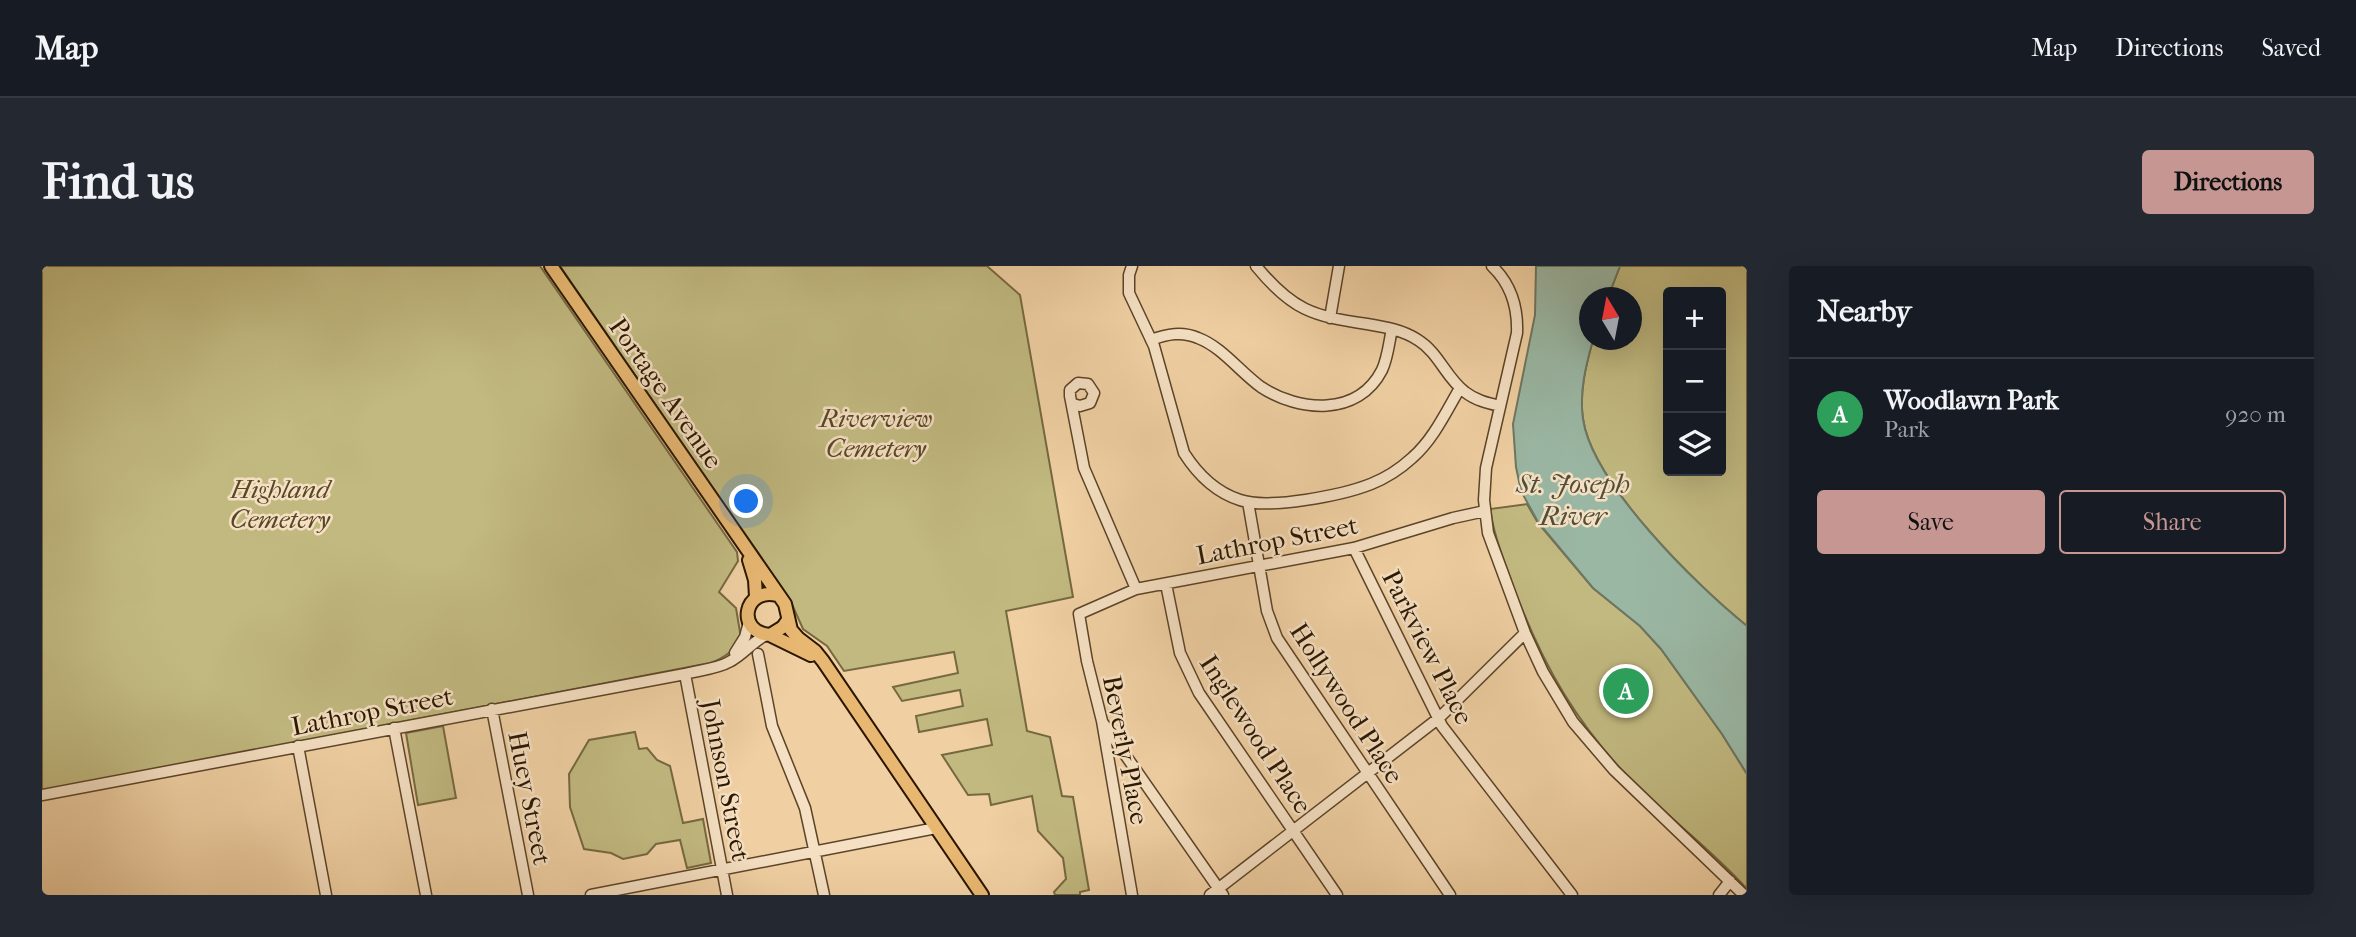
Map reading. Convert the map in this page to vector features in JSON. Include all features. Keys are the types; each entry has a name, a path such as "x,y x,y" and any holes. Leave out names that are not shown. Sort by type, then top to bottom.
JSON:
{"main road":[{"name":"Portage Avenue","path":"551,266 777,595"},
{"name":"Portage Avenue","path":"744,547 755,580 756,597"},
{"path":"822,661 756,631 749,622 748,609 756,597 777,595 787,608 793,633 810,646 822,661 982,895"},
{"path":"768,635 783,628 788,620"}],"street":[{"path":"1132,266 1129,293 1151,340 1184,453 1208,483 1228,495 1248,502 1272,504 1358,488 1386,477 1411,460 1424,446 1460,388"},
{"path":"1256,266 1273,287 1293,304 1320,316 1392,328 1408,334 1430,349 1460,388 1480,400 1500,406"},
{"path":"1330,318 1339,266"},
{"path":"1492,266 1507,285 1513,299 1517,333 1486,468 1485,511 1492,548 1525,633 1559,699 1594,747 1622,778 1744,895"},
{"path":"1151,340 1179,334 1197,337 1210,344 1268,391 1294,402 1320,407 1355,398 1372,384 1386,359 1392,328"},
{"path":"1073,404 1084,468 1136,589"},
{"name":"Hollywood Place","path":"1248,502 1267,611 1277,638 1450,895"},
{"name":"Lathrop Street","path":"1079,614 1136,589 1354,548 1453,517 1485,511"},
{"name":"Parkview Place","path":"1354,548 1440,718 1441,726 1572,895"},
{"name":"Inglewood Place","path":"1166,584 1180,653 1196,688 1337,895"},
{"name":"Beverly Place","path":"1079,614 1102,721 1132,895"},
{"name":"Lathrop Street","path":"710,668 734,653 745,637 749,622"},
{"path":"1102,721 1217,893 1440,718 1525,633"},
{"name":"Lathrop Street","path":"42,795 685,674 727,664 753,641 768,635"},
{"path":"758,654 778,744 805,808 824,895"},
{"name":"Johnson Street","path":"685,674 727,895"},
{"name":"Huey Street","path":"492,709 528,895"},
{"path":"394,728 426,895"},
{"path":"298,746 326,895"},
{"path":"591,895 936,828"},
{"path":"1719,895 1730,881"}],"green space":[{"name":"Highland Cemetery","path":"42,266 540,266 737,552 738,561 719,592 736,608 741,638 728,654 710,663 42,791"},
{"name":"Riverview Cemetery","path":"560,266 987,266 1020,295 1073,597 1006,611 1027,731 1050,737 1062,796 1073,797 1089,890 1080,892 1080,895 1055,895 1054,892 1066,879 1063,858 1038,831 1032,796 991,805 989,794 968,795 942,755 992,745 987,719 919,732 916,716 963,706 960,690 902,701 893,687 958,673 954,652 844,671 827,646 803,629 791,602"},
{"path":"1620,266 1747,266 1747,626 1676,560 1605,473 1591,445 1583,419 1582,399 1591,350 1642,350 1642,287 1612,287"},
{"path":"1527,504 1538,523 1593,588 1640,626 1661,649 1747,774 1747,889 1616,764 1564,694 1524,615 1503,557 1490,509"},
{"path":"443,726 456,798 418,805 406,733"},
{"path":"635,732 639,749 647,748 657,760 670,766 683,823 703,819 711,863 687,868 680,840 656,844 647,854 623,859 611,853 584,849 570,807 569,774 589,740"}],"water":[{"name":"St. Joseph River","path":"1536,266 1620,266 1612,287 1579,287 1579,350 1591,350 1583,389 1583,419 1591,445 1605,473 1626,502 1676,560 1747,626 1747,774 1661,649 1640,626 1593,588 1538,522 1521,491 1516,467 1513,424 1535,315"}],"place":[{"name":"Woodlawn Park","path":"1626,691"}]}
